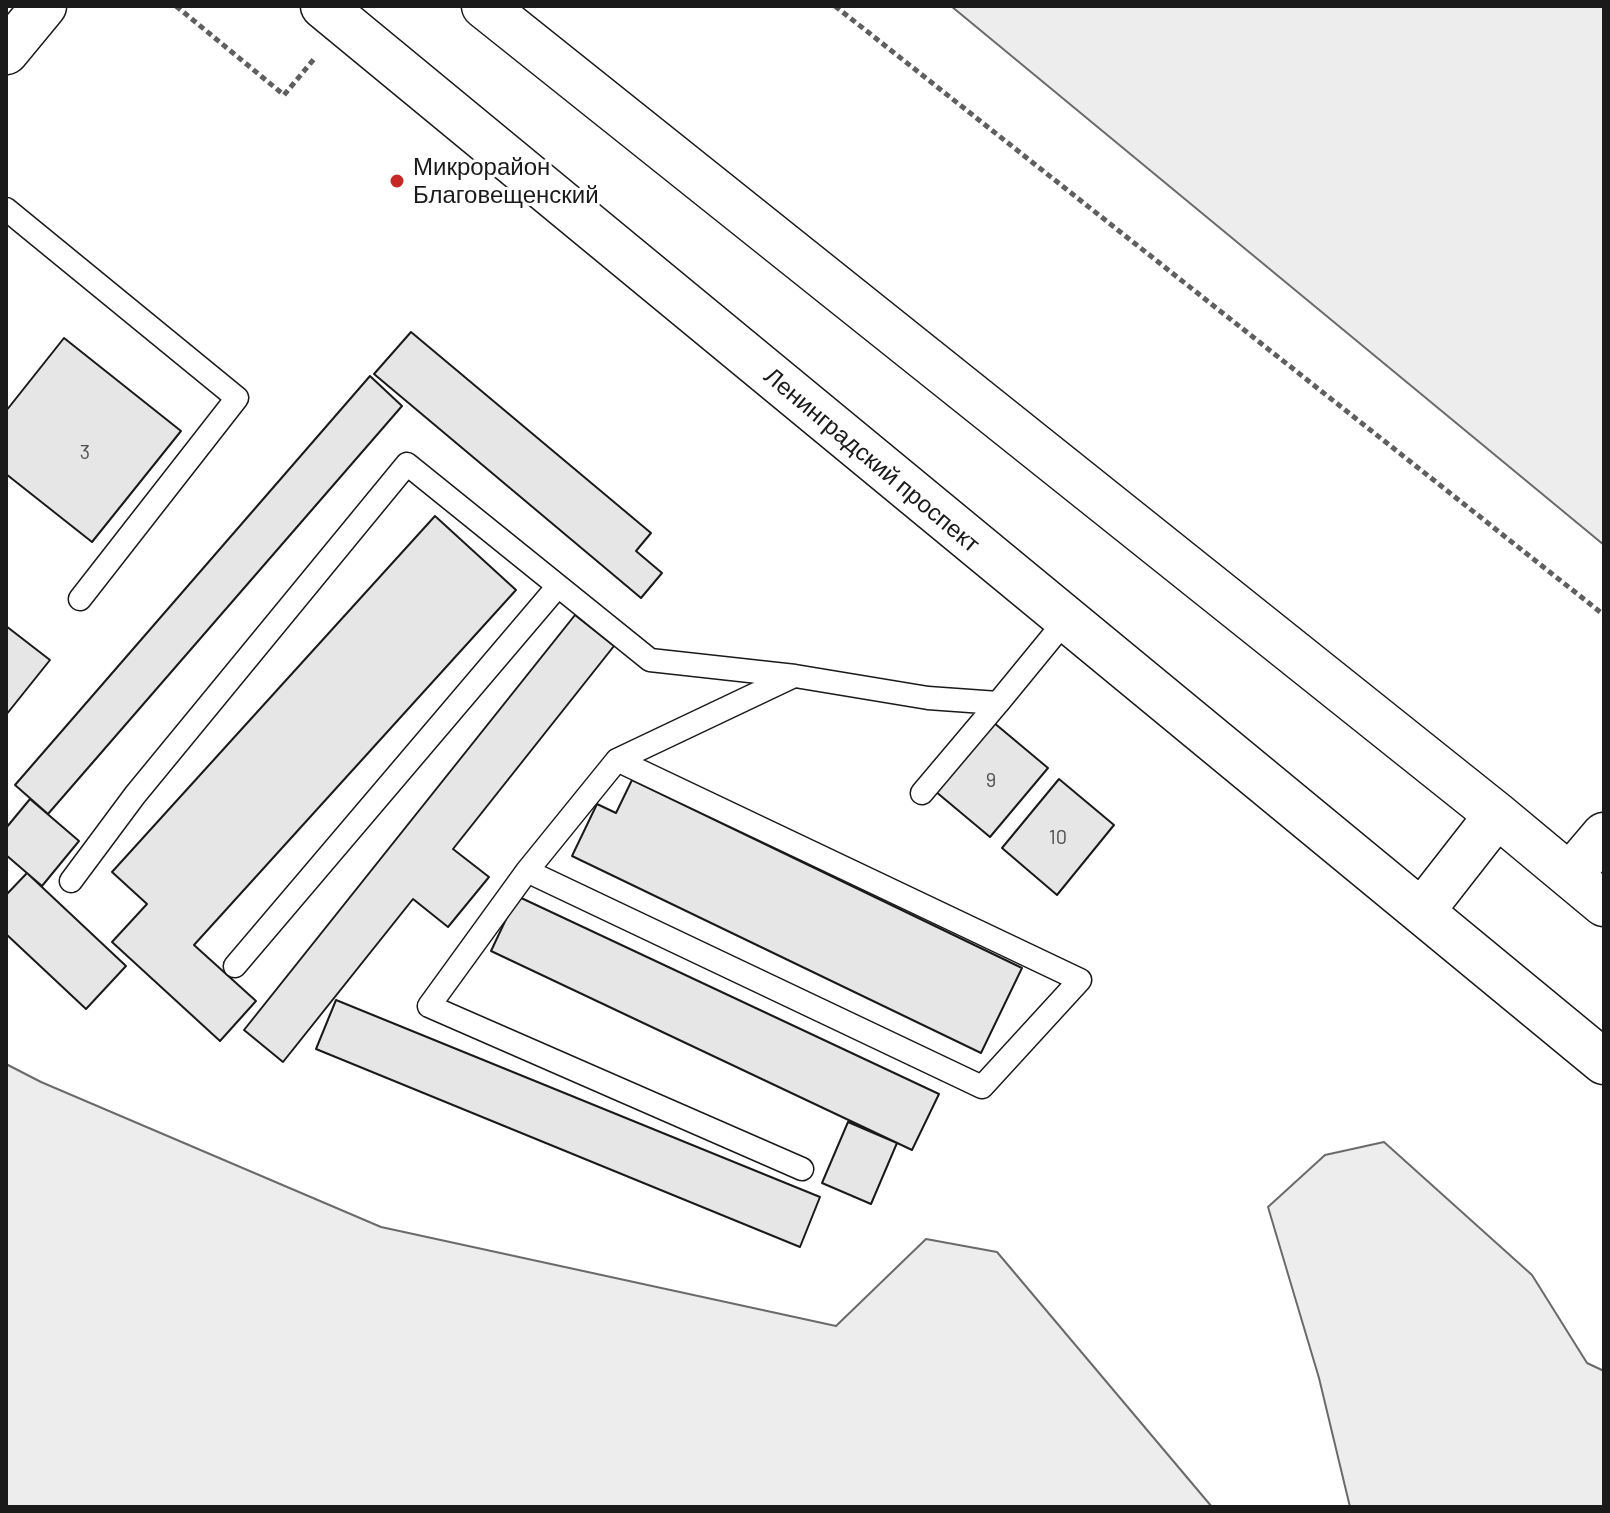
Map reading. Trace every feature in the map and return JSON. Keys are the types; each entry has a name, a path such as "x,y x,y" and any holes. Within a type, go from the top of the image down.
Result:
{"main road":[{"path":"6,52 44,6"},
{"path":"484,6 1497,815 1604,904"},
{"name":"Ленинградский проспект","path":"333,14 1604,1062"},
{"path":"1422,911 1497,815"},
{"path":"1570,875 1604,835"}],"lane":[{"path":"6,209 237,398 80,599"},
{"path":"71,881 135,795 407,464 650,660 795,676 928,698 998,703"},
{"path":"235,966 558,586"},
{"path":"922,793 1066,620"},
{"path":"795,676 617,760 527,871 429,1006 802,1169"},
{"path":"527,871 982,1087 1080,980 617,760"}],"path":[{"path":"176,6 284,95 333,14"},
{"path":"835,6 1604,615"}],"shaded area":[{"path":"951,6 1604,6 1604,545"},
{"path":"6,1064 41,1082 381,1227 836,1326 926,1239 997,1252 1212,1507 6,1507"},
{"path":"1384,1142 1532,1275 1587,1363 1604,1371 1604,1507 1350,1507 1319,1378 1268,1207 1325,1155"}],"building":[{"path":"411,332 651,533 636,551 662,573 641,598 374,374"},
{"path":"64,338 181,431 92,542 6,474 6,411"},
{"path":"370,376 402,406 48,814 15,785"},
{"path":"435,516 516,590 194,945 256,1001 220,1041 112,942 147,904 112,872"},
{"path":"575,615 614,646 453,849 489,877 448,927 413,899 283,1062 244,1030"},
{"path":"6,626 50,660 6,715"},
{"path":"993,722 1048,768 990,837 935,791"},
{"path":"1059,779 1114,825 1057,895 1002,848"},
{"path":"632,780 1022,968 981,1053 572,856 597,804 616,813"},
{"path":"30,799 79,841 42,886 6,855 6,828"},
{"path":"27,873 126,966 86,1009 6,934 6,895"},
{"path":"517,896 939,1094 912,1150 491,951"},
{"path":"336,1000 820,1197 800,1247 316,1049"},
{"path":"848,1122 897,1143 871,1204 822,1183"}],"place":[{"name":"Микрорайон Благовещенский","path":"397,181"}]}
